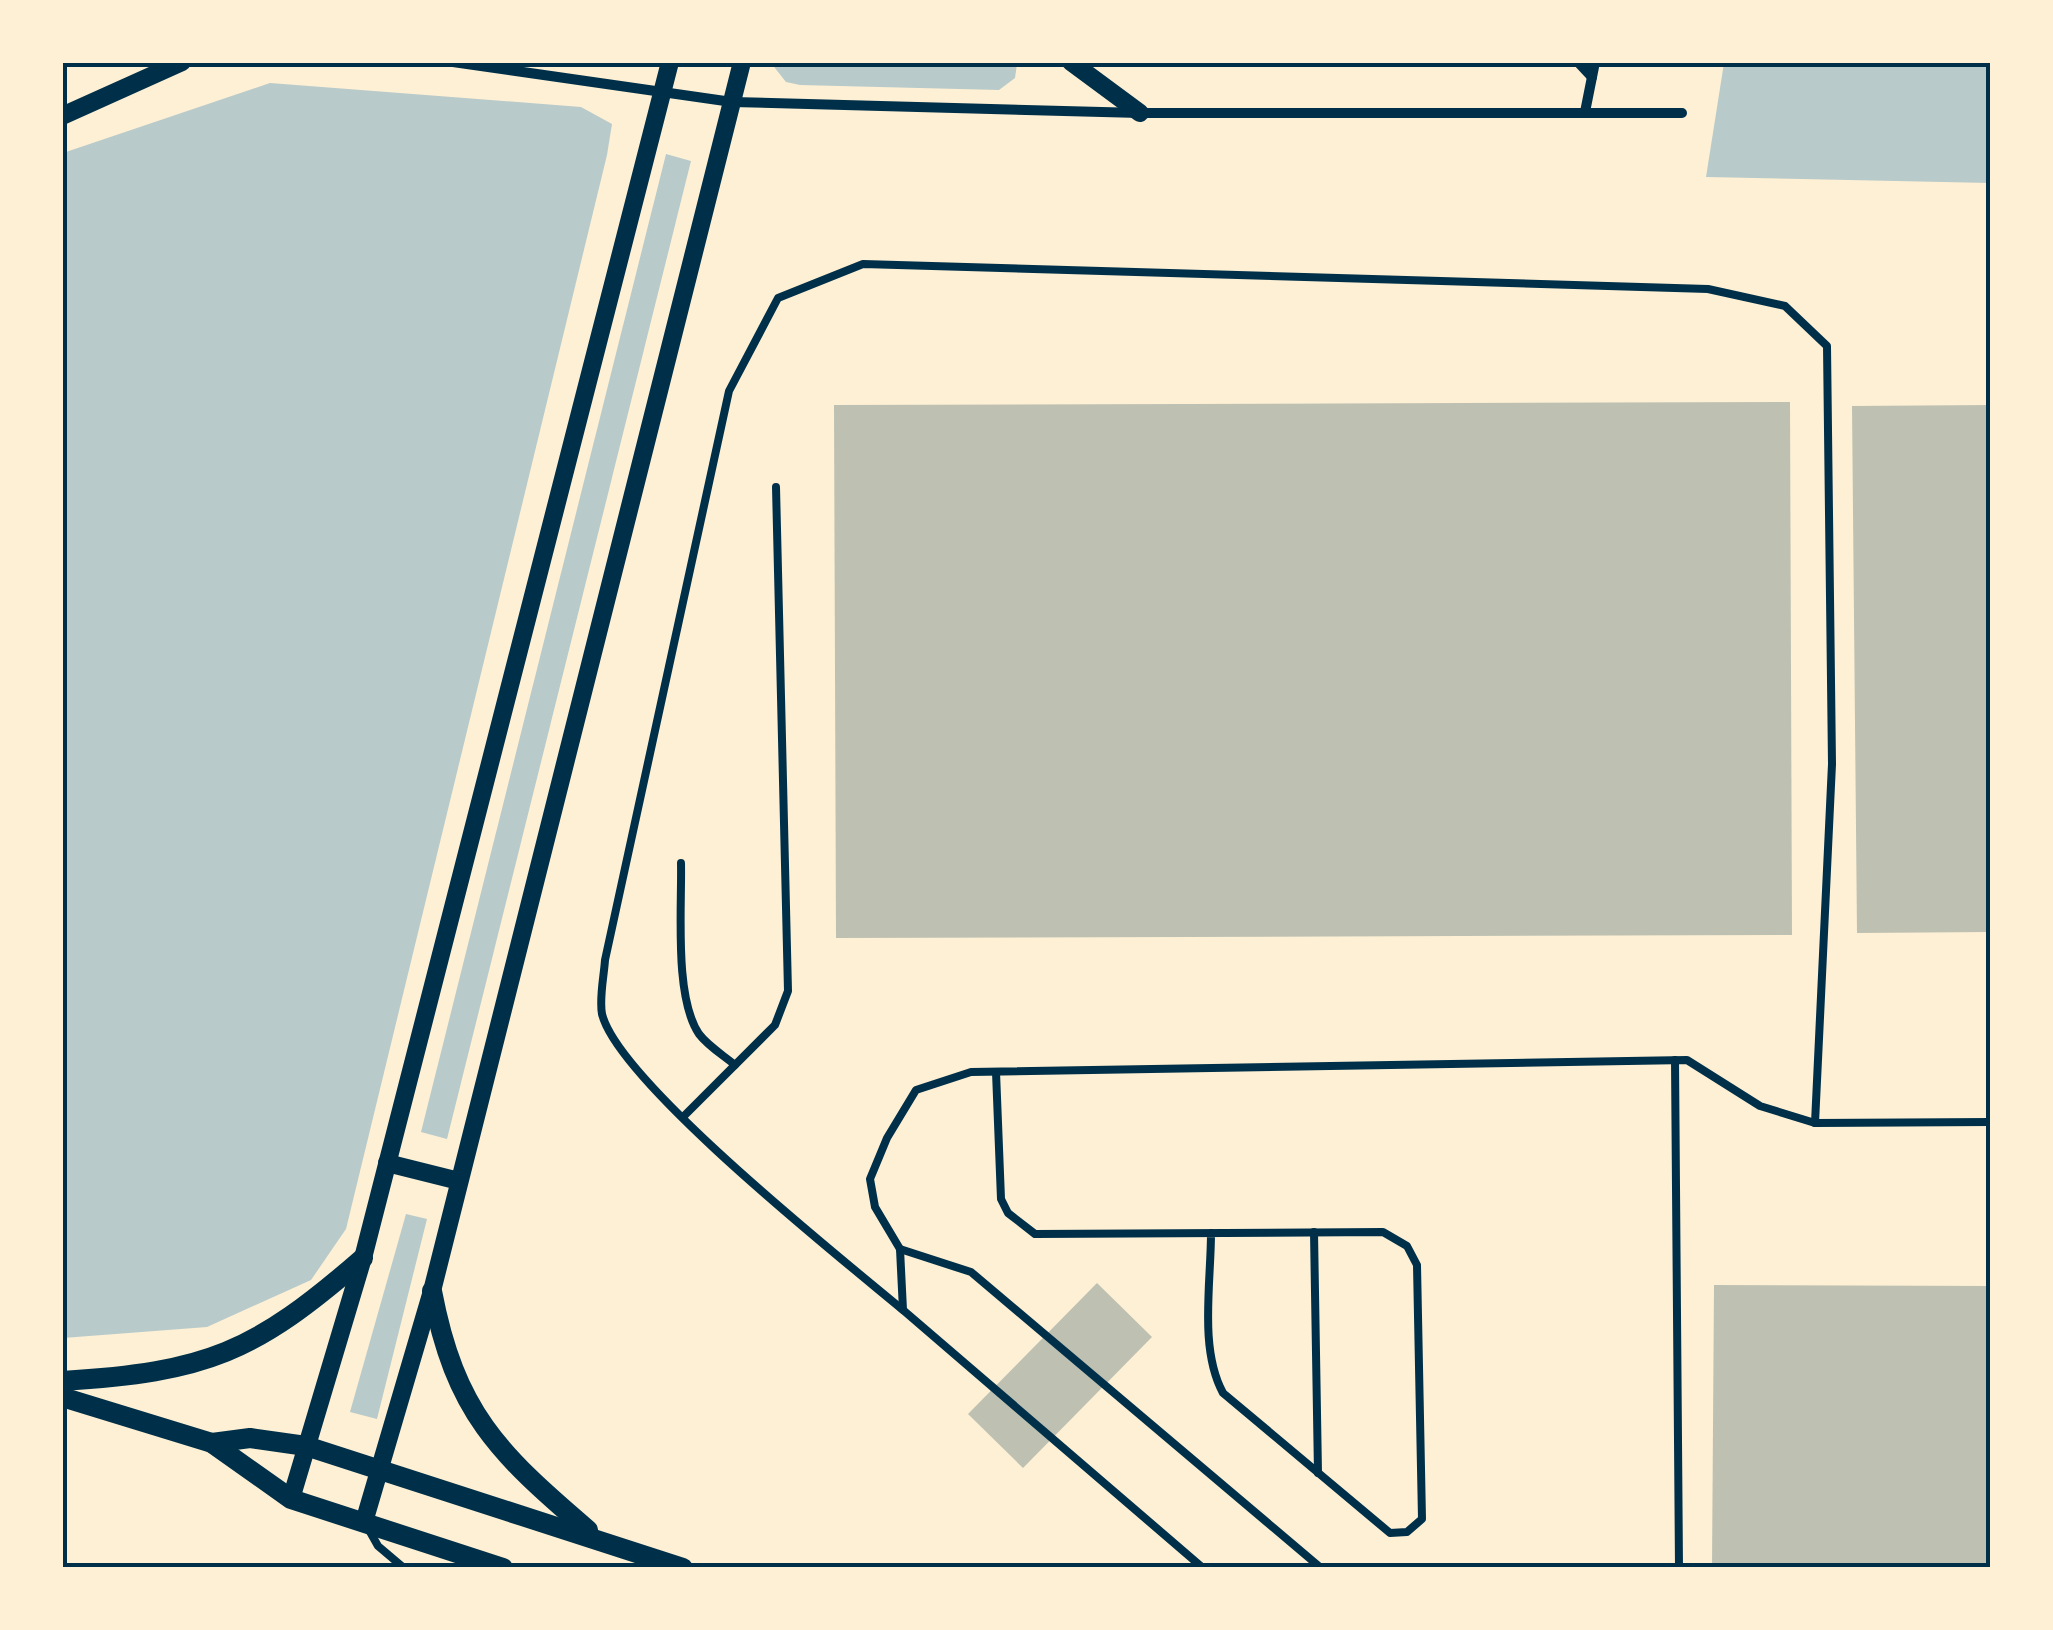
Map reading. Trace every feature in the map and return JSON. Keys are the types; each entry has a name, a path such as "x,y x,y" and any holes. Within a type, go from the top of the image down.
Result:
{"main road":[{"path":"62,1381 139,1375 227,1355 298,1314 363,1258"},
{"path":"432,1291 447,1356 476,1418 499,1451 597,1538"},
{"path":"62,1397 212,1442 292,1499 503,1568"},
{"path":"212,1442 250,1438 306,1446 380,1466 683,1568"}],"street":[{"path":"62,116 182,62"},
{"path":"453,62 732,102 1140,113 1682,113"},
{"path":"292,1499 363,1258 670,62"},
{"path":"364,1522 432,1291 742,62"},
{"path":"1071,62 1140,113"},
{"path":"1578,62 1592,77"},
{"path":"1585,112 1595,62"},
{"path":"387,1163 459,1182"}],"lane":[{"path":"1203,1568 743,1174 625,1057 602,1014 605,960 728,391 778,298 863,264 1708,289 1785,306 1827,346 1832,764 1815,1122"},
{"path":"684,1116 775,1025 788,990 776,487"},
{"path":"681,863 685,994 690,1018 701,1037 734,1065"},
{"path":"1675,1060 1679,1568"},
{"path":"903,1310 900,1249 875,1207 870,1179 887,1138 916,1090 971,1072 1687,1060 1760,1106 1815,1122 1990,1122"},
{"path":"996,1072 1001,1199 1008,1213 1035,1234 1383,1232 1407,1246 1418,1266 1422,1520 1407,1532 1390,1533 1223,1393 1213,1375 1211,1233"},
{"path":"1314,1232 1318,1474"},
{"path":"900,1249 971,1272 1321,1568"},
{"path":"364,1522 378,1546 404,1568"}],"shaded area":[{"path":"771,63 1017,64 1015,78 999,90 800,85 786,82"},
{"path":"1724,63 1990,63 1990,183 1706,177"},
{"path":"270,83 581,107 612,124 346,1229 311,1280 207,1327 63,1338 63,153"},
{"path":"666,154 691,161 447,1139 421,1132"},
{"path":"406,1214 427,1219 377,1419 350,1412"}],"building":[{"path":"1790,402 1792,935 836,938 834,405"},
{"path":"1990,405 1990,932 1857,933 1852,406"},
{"path":"1097,1283 1152,1337 1023,1468 968,1414"},
{"path":"1714,1285 1990,1286 1990,1568 1712,1568"}]}
